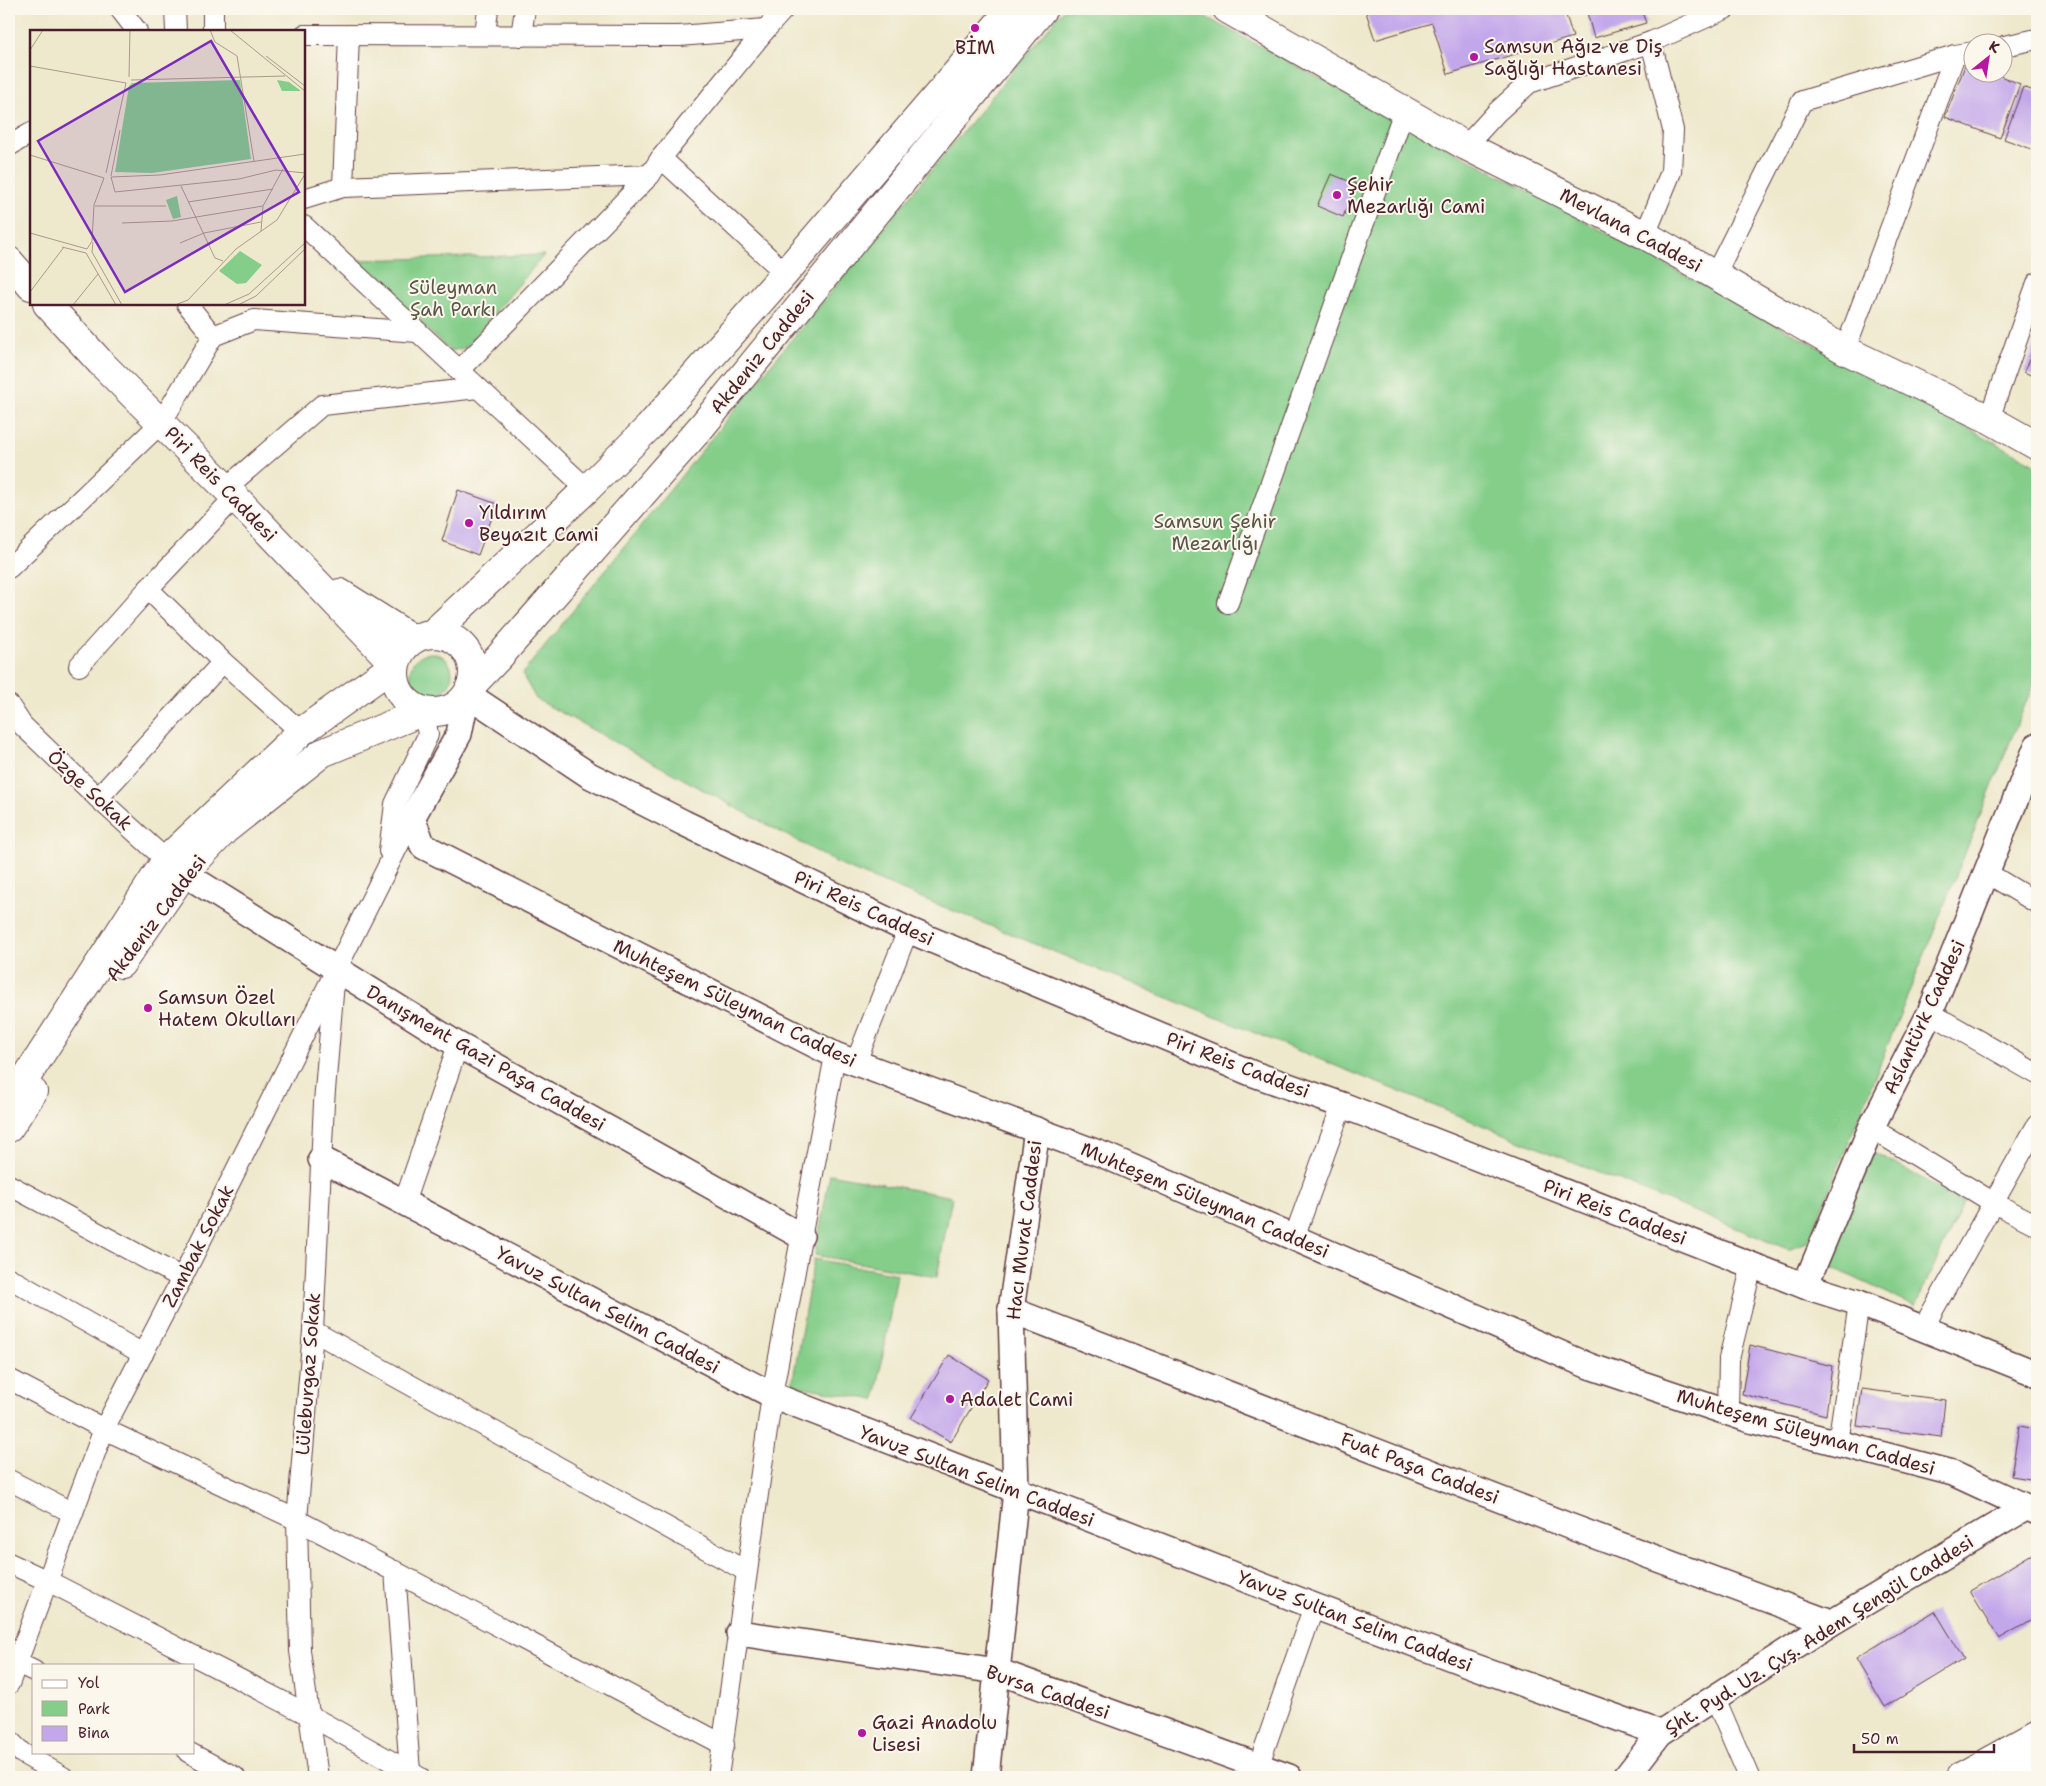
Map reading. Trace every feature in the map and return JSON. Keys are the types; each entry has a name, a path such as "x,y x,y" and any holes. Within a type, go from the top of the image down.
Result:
{"main road":[{"name":"Akdeniz Caddesi","path":"423,636 587,489 649,427 785,273 1011,9"},
{"name":"Akdeniz Caddesi","path":"469,690 702,426 1043,9"},
{"name":"Mevlana Caddesi","path":"1227,9 1466,146 1645,235 1845,350 1989,419 2037,446"},
{"path":"9,261 30,285"},
{"name":"Piri Reis Caddesi","path":"48,305 101,363 230,492 395,665"},
{"path":"307,572 423,636"},
{"path":"440,634 453,638 464,647 470,658 473,670 469,690 459,703 449,710 437,712 424,711 413,706 403,698 396,686 395,665 403,648 423,636 440,634"},
{"name":"Akdeniz Caddesi","path":"9,1104 175,868 301,732 395,665"},
{"name":"Akdeniz Caddesi","path":"9,1128 175,868 322,753 424,711"},
{"path":"1961,1777 2037,1735"},
{"path":"2010,1777 2037,1761"}],"street":[{"path":"120,9 136,30"},
{"path":"175,9 176,30"},
{"path":"213,9 213,30"},
{"path":"485,35 488,9"},
{"path":"520,36 525,9"},
{"path":"459,371 650,175 661,158 784,9"},
{"path":"1466,146 1497,112 1529,83 1652,42 1725,9"},
{"path":"305,35 679,36 766,29"},
{"path":"343,187 349,35"},
{"path":"2014,44 2037,39"},
{"path":"1645,235 1671,172 1673,130 1652,42"},
{"path":"1716,276 1802,101 1964,54"},
{"path":"1845,350 1964,54"},
{"path":"1228,603 1404,111"},
{"path":"9,146 30,134"},
{"path":"661,158 785,273"},
{"path":"305,199 343,187 650,175"},
{"path":"305,227 587,489"},
{"path":"1989,419 2037,283"},
{"path":"188,305 213,336"},
{"path":"9,568 161,423 213,336 254,320 418,332"},
{"path":"79,666 148,589 230,492 322,405 478,388"},
{"path":"148,589 223,662 301,732"},
{"path":"98,798 223,662"},
{"path":"412,818 459,734 469,690"},
{"name":"Piri Reis Caddesi","path":"469,690 589,775 684,823 908,930 1251,1073 1342,1105 1806,1286 1859,1303 2037,1374"},
{"name":"Özge Sokak","path":"9,705 22,725 175,868"},
{"path":"387,866 395,804 428,735 424,711"},
{"name":"Aslantürk Caddesi","path":"1806,1286 1871,1128 1930,1013 2037,746"},
{"name":"Zambak Sokak","path":"9,1684 20,1665 48,1581 104,1429 182,1278 412,818"},
{"name":"Muhteşem Süleyman Caddesi","path":"412,818 423,846 845,1058 1106,1156 1589,1366 1728,1413 1953,1473 2032,1510"},
{"name":"Danışment Gazi Paşa Caddesi","path":"175,868 335,970 458,1045 801,1236"},
{"path":"1987,873 2037,903"},
{"path":"718,1777 772,1395 801,1236 845,1058 908,930"},
{"name":"Lüleburgaz Sokak","path":"318,1777 300,1651 297,1520 313,1331 321,1159 335,970"},
{"path":"1930,1013 2037,1074"},
{"path":"404,1203 458,1045"},
{"path":"1294,1238 1342,1105"},
{"path":"1923,1328 2037,1125"},
{"path":"1871,1128 1994,1203 2037,1225"},
{"name":"Hacı Murat Caddesi","path":"986,1777 1016,1491 1011,1310 1037,1130"},
{"name":"Yavuz Sultan Selim Caddesi","path":"321,1159 772,1395 1314,1606 1473,1666 1660,1733"},
{"path":"9,1185 182,1278"},
{"path":"1728,1413 1729,1359 1752,1265"},
{"path":"9,1278 143,1354"},
{"path":"1838,1443 1859,1303"},
{"name":"Fuat Paşa Caddesi","path":"1011,1310 1564,1524 1831,1623"},
{"path":"313,1331 746,1570"},
{"path":"9,1379 104,1429 297,1520 724,1745"},
{"path":"9,1480 73,1513"},
{"name":"Şht. Pyd. Uz. Çvş. Adem Şengül Caddesi","path":"1626,1777 1660,1733 1831,1623 2032,1510"},
{"path":"9,1563 48,1581 309,1715 414,1775"},
{"path":"395,1571 414,1775"},
{"path":"1258,1768 1314,1606"},
{"name":"Bursa Caddesi","path":"739,1633 997,1671 1258,1768 1289,1777"},
{"path":"1715,1698 1749,1777"},
{"path":"9,1740 22,1753 63,1777"},
{"path":"192,1754 235,1777"}],"green space":[{"name":"Samsun Şehir Mezarlığı","path":"1064,9 1191,9 2037,465 2037,675 1809,1240 1790,1250 845,867 536,699 522,674 773,362"},
{"name":"Süleyman Şah Parkı","path":"544,255 465,348 450,351 356,260"},
{"path":"435,653 443,656 449,662 452,674 449,686 443,692 427,695 419,692 413,686 410,670 413,662 419,656"},
{"path":"1874,1152 1964,1202 1915,1306 1827,1265"},
{"path":"830,1174 952,1197 937,1277 815,1255"},
{"path":"814,1259 897,1274 875,1400 792,1385"}],"building":[{"name":"Samsun Ağız ve Diş Sağlığı Hastanesi","path":"1365,9 1564,9 1573,37 1448,74 1432,23 1375,40"},
{"name":"Samsun Ağız ve Diş Sağlığı Hastanesi","path":"1586,9 1641,9 1646,23 1594,38"},
{"path":"1964,68 1964,82 2014,82 2020,84 2000,138 1945,117"},
{"path":"2023,87 2037,92 2037,151 2004,139"},
{"name":"Şehir Mezarlığı Cami","path":"1331,174 1356,184 1343,217 1317,206"},
{"path":"2037,339 2037,378 2024,372"},
{"name":"Yıldırım Beyazıt Cami","path":"458,490 497,504 478,555 442,541"},
{"path":"1750,1345 1832,1366 1826,1415 1742,1394"},
{"name":"Adalet Cami","path":"949,1355 988,1379 951,1442 911,1418"},
{"path":"1862,1389 1945,1400 1941,1437 1857,1426"},
{"path":"2019,1426 2037,1429 2037,1480 2011,1476"},
{"path":"2037,1551 2037,1617 1999,1639 1970,1591"},
{"path":"1935,1611 1964,1659 1885,1707 1856,1658"}],"place":[{"name":"BİM","path":"975,28"},
{"name":"Samsun Ağız ve Diş Sağlığı Hastanesi","path":"1474,57"},
{"name":"Şehir Mezarlığı Cami","path":"1337,195"},
{"name":"Yıldırım Beyazıt Cami","path":"469,523"},
{"name":"Samsun Özel Hatem Okulları","path":"148,1008"},
{"name":"Adalet Cami","path":"950,1399"},
{"name":"Gazi Anadolu Lisesi","path":"862,1733"}]}
